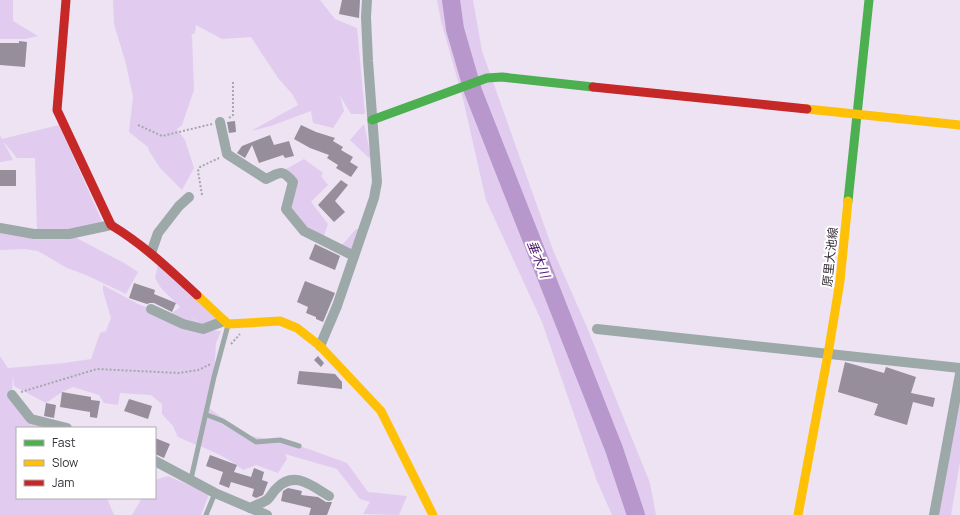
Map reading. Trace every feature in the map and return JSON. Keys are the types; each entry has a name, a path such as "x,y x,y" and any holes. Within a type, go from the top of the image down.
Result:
{"street":[{"path":"66,0 57,110 111,225 151,253 226,322"},
{"path":"320,346 337,306 374,198 377,182 366,17 367,0"},
{"name":"原里大池線","path":"798,515 840,281 869,0"},
{"path":"372,120 487,78 502,77 960,125"},
{"path":"220,122 227,154 266,179 282,172 286,173 293,182 286,209 304,231 354,256"},
{"path":"151,253 158,233 179,206 189,197"},
{"path":"0,228 34,234 68,234 111,225"},
{"path":"151,309 183,324 203,329 226,322 250,323 280,321 296,328 320,346 381,411 433,515"},
{"path":"597,329 960,368"},
{"path":"934,515 960,374"},
{"path":"12,395 31,419 63,427"},
{"path":"156,462 215,493 267,515"},
{"path":"250,508 268,499 275,489 285,480 295,479 308,483 329,496"}],"lane":[{"path":"192,480 226,322"},
{"path":"207,415 223,421 256,442 280,440 299,446"},
{"path":"206,515 215,493"}],"path":[{"path":"138,126 162,136 220,122 233,115 233,82"},
{"path":"202,195 198,170 200,167 227,154"},
{"path":"12,395 97,370 179,373 198,370 216,361 220,354 250,323"}],"shaded area":[{"path":"0,0 13,0 13,21 38,36 25,39 0,39"},
{"path":"113,0 320,0 335,19 357,28 365,114 351,114 340,96 344,111 333,128 313,123 311,111 271,126 251,131 298,105 293,95 278,78 251,37 222,39 196,25 195,33 191,35 194,90 182,125 177,129 185,140 194,168 182,190 160,168 148,149 149,148 129,132 133,97 126,64 114,24"},
{"path":"437,0 473,0 482,51 553,250 586,325 650,483 656,515 612,515 597,481 542,322 486,200 463,99 441,21"},
{"path":"364,124 371,157 369,158 350,140"},
{"path":"59,125 102,221 82,231 37,229 35,158 17,158 3,141 13,160 0,162 0,135 2,139"},
{"path":"304,159 323,173 321,176 328,185 311,202 328,224 324,236 304,225 286,209 297,182 286,169"},
{"path":"0,228 69,234 138,272 126,294 86,275 67,268 38,251 24,249 0,250"},
{"path":"356,229 359,229 353,252 342,245"},
{"path":"159,260 216,319 203,326 212,330 221,331 216,343 214,377 205,405 237,429 251,436 300,446 347,463 368,492 407,496 399,515 363,514 370,502 360,499 337,469 285,454 287,459 278,473 256,465 243,470 236,464 220,455 178,437 173,426 162,414 162,404 151,395 120,393 118,405 104,403 99,395 73,387 62,392 46,403 14,386 13,375 12,395 29,422 43,427 16,427 16,499 107,499 114,515 0,515 0,356 8,368 91,359 100,333 106,331 111,318 103,291 103,285 138,304 168,316 180,307 161,288 155,278"},
{"path":"960,369 960,462 951,515 935,515"},
{"path":"168,476 209,494 201,515 132,515 141,499 156,499 156,480"}],"building":[{"path":"342,0 360,0 359,18 339,14"},
{"path":"19,41 27,42 25,67 0,65 0,43 19,43"},
{"path":"235,121 236,132 229,133 227,122"},
{"path":"301,125 335,138 333,141 343,147 341,150 353,157 350,162 358,167 351,177 336,168 338,165 327,158 329,155 310,148 294,139"},
{"path":"270,135 274,145 289,141 294,156 285,158 283,155 259,163 252,145 245,158 237,153 242,146"},
{"path":"0,170 16,170 16,186 0,186"},
{"path":"341,180 348,185 335,201 345,212 334,222 318,205"},
{"path":"315,244 340,256 335,270 309,259"},
{"path":"305,281 335,293 323,322 306,313 308,307 297,302"},
{"path":"134,283 155,290 154,294 176,303 172,312 154,303 147,304 129,298"},
{"path":"318,356 324,363 321,367 314,360"},
{"path":"845,362 884,373 886,367 916,377 911,393 935,398 933,407 913,402 907,425 874,415 878,404 838,392"},
{"path":"299,371 335,374 342,382 342,389 297,384"},
{"path":"62,392 91,397 91,400 100,401 97,418 90,417 90,412 60,407"},
{"path":"129,399 152,406 148,419 124,411"},
{"path":"46,403 56,405 54,418 44,416"},
{"path":"156,438 170,444 164,458 156,454"},
{"path":"210,455 237,465 234,472 251,477 254,468 264,472 262,480 268,482 263,495 256,498 252,496 254,489 231,482 229,488 219,484 223,472 206,466"},
{"path":"288,488 302,491 301,495 318,497 326,502 332,502 327,515 309,515 311,508 281,501 283,491"}],"waterway":[{"name":"垂木川","path":"451,0 455,29 473,91 614,449 636,515"}],"traffic: fast":[{"path":"848,201 869,0"},
{"path":"372,120 487,78 502,77 593,87"}],"traffic: slow":[{"path":"807,109 960,125"},
{"path":"798,515 840,281 848,201"},
{"path":"197,295 228,324 280,321 297,328 320,346 381,411 433,515"}],"traffic: jam":[{"path":"66,0 57,110 111,225 145,249 197,295"},
{"path":"593,87 807,109"}]}
